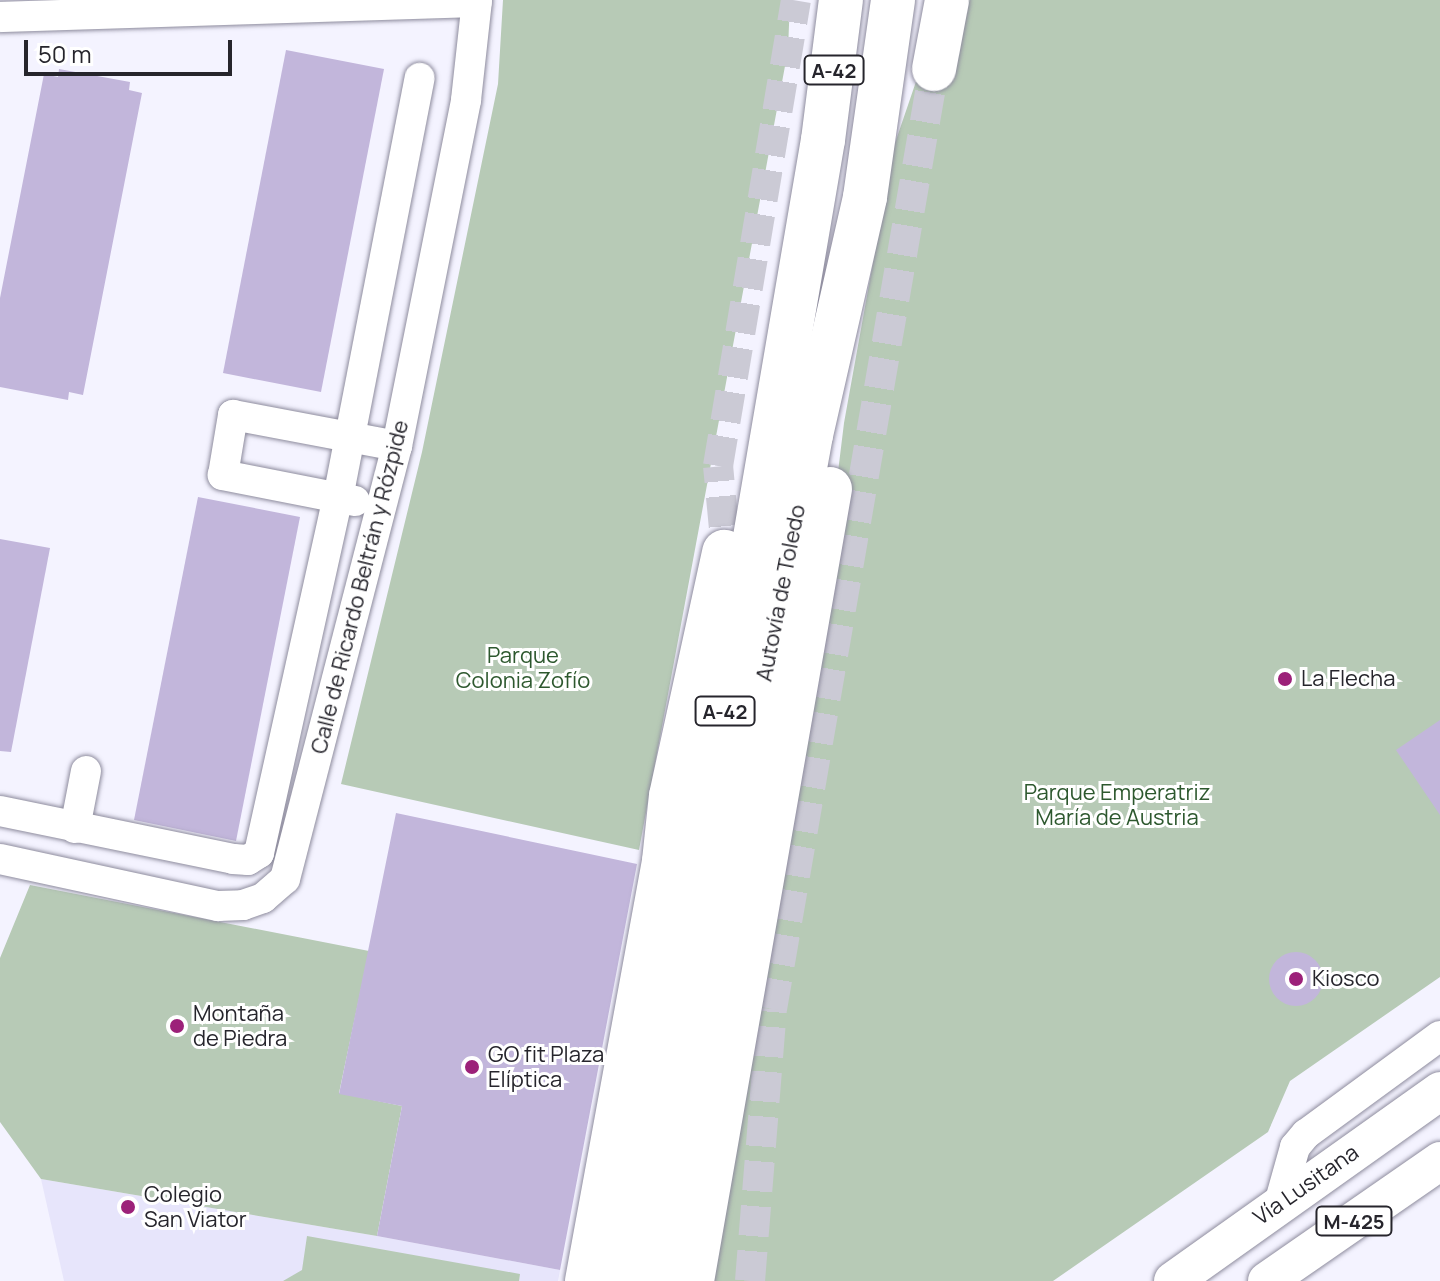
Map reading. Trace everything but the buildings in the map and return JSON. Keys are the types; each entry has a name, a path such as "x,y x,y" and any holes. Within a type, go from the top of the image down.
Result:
{"highway":[{"name":"Autovía de Toledo","path":"620,1281 731,680 823,140 841,0"},
{"name":"Autovía de Toledo","path":"656,1281 808,450 865,197 893,0"},
{"path":"934,69 947,0"},
{"path":"587,1281 664,861 671,796 797,219 823,140"},
{"path":"692,1281 817,573 862,276 865,197"}],"main road":[{"name":"Vía Lusitana","path":"1173,1281 1440,1091"},
{"name":"M-425","path":"1267,1281 1440,1161"}],"street":[{"path":"19,11 477,1"},
{"name":"Calle de Ricardo Beltrán y Rózpide","path":"0,859 218,906 243,905 263,898 285,879 397,446 466,100 477,1"},
{"path":"0,811 233,859 248,860 259,853 338,498 420,78"},
{"path":"381,506 223,475 233,415 397,446"},
{"path":"75,828 86,771"},
{"path":"1279,1204 1295,1147 1306,1134 1440,1036"}],"shaded area":[{"name":"Colegio San Viator","path":"41,1179 560,1270 558,1281 64,1281"}],"green space":[{"name":"Parque Colonia Zofío","path":"503,0 790,0 788,50 639,850 341,784 422,452 498,84"},
{"name":"Parque Emperatriz María de Austria","path":"955,0 1440,0 1440,977 1290,1081 1268,1132 1053,1281 702,1281 814,668 844,423 894,146 922,64"},
{"name":"Montaña de Piedra","path":"30,885 369,951 339,1093 402,1106 377,1236 41,1179 0,1122 0,958"},
{"path":"307,1236 520,1274 519,1281 283,1281 302,1270"}],"tunnel":[{"path":"728,571 718,466 796,0"},
{"path":"750,1281 772,1009 934,69"}],"place":[{"name":"La Flecha","path":"1285,679"},
{"name":"Kiosco","path":"1296,979"},
{"name":"Montaña de Piedra","path":"177,1026"},
{"name":"GO fit Plaza Elíptica","path":"472,1067"},
{"name":"Colegio San Viator","path":"128,1207"}]}
